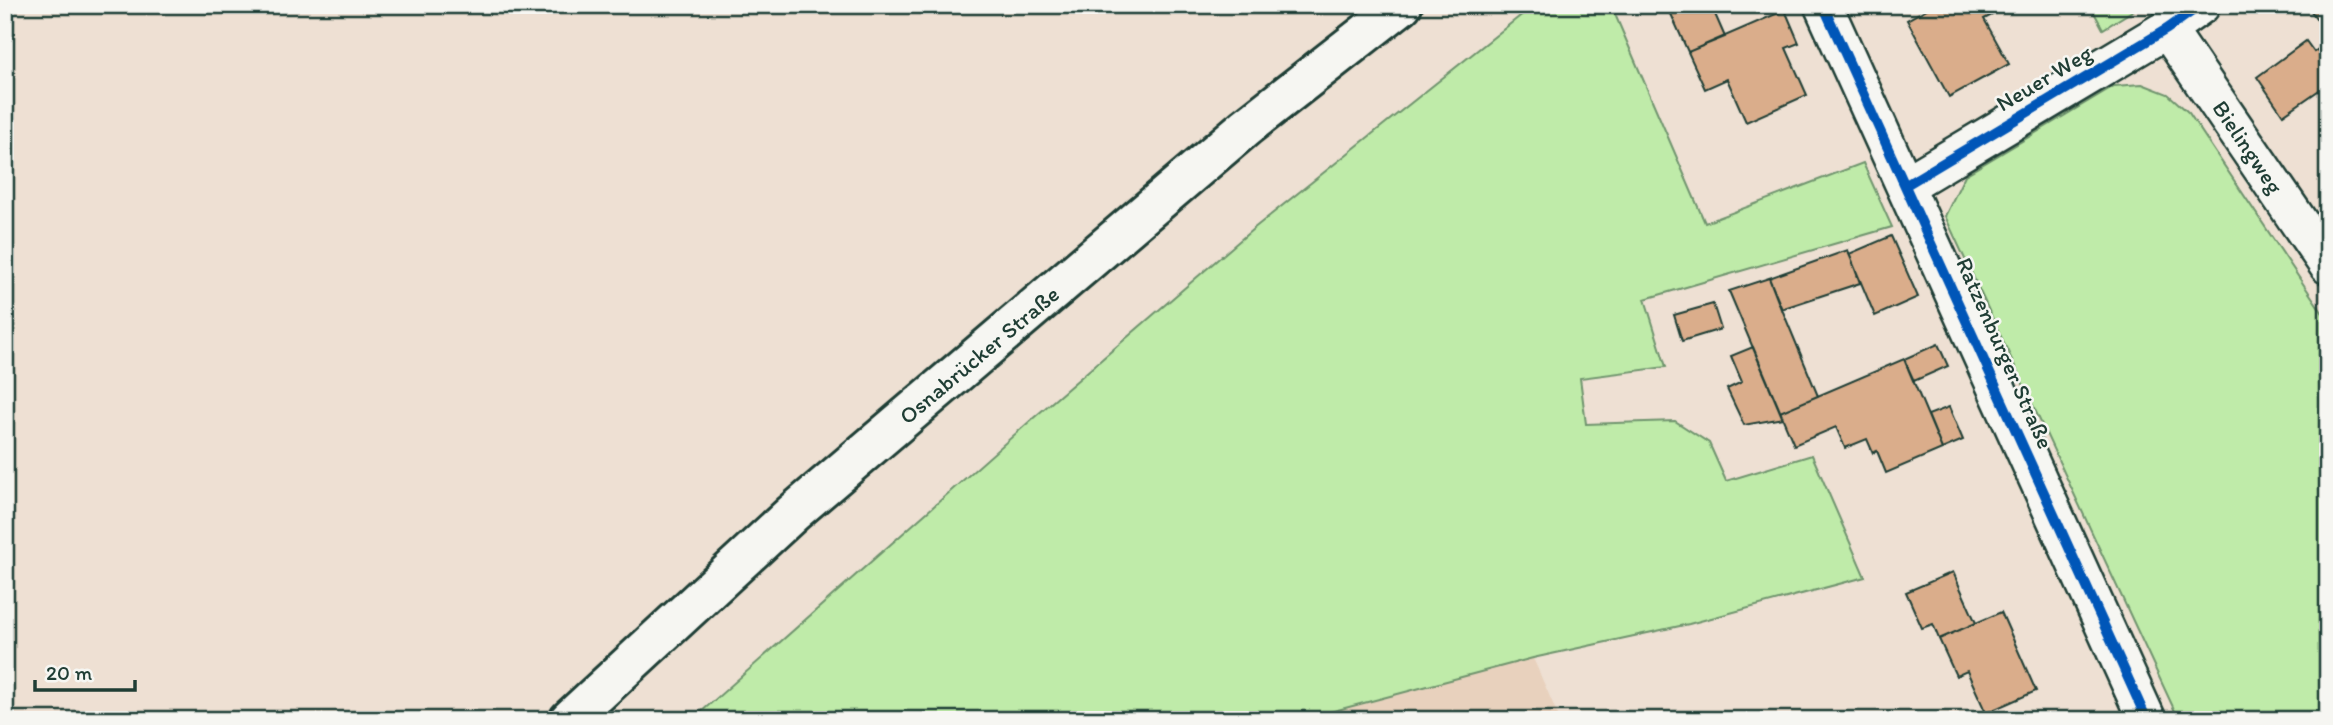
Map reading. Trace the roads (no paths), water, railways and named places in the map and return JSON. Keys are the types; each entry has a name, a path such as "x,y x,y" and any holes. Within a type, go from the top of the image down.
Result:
{"main road":[{"name":"Osnabrücker Straße","path":"569,720 793,513 1247,127 1402,5"}],"street":[{"name":"Ratzenburger Straße","path":"1823,5 2147,720"},
{"name":"Neuer Weg","path":"1906,185 2167,29 2201,5"},
{"name":"Bielingweg","path":"2167,29 2328,265"}]}
